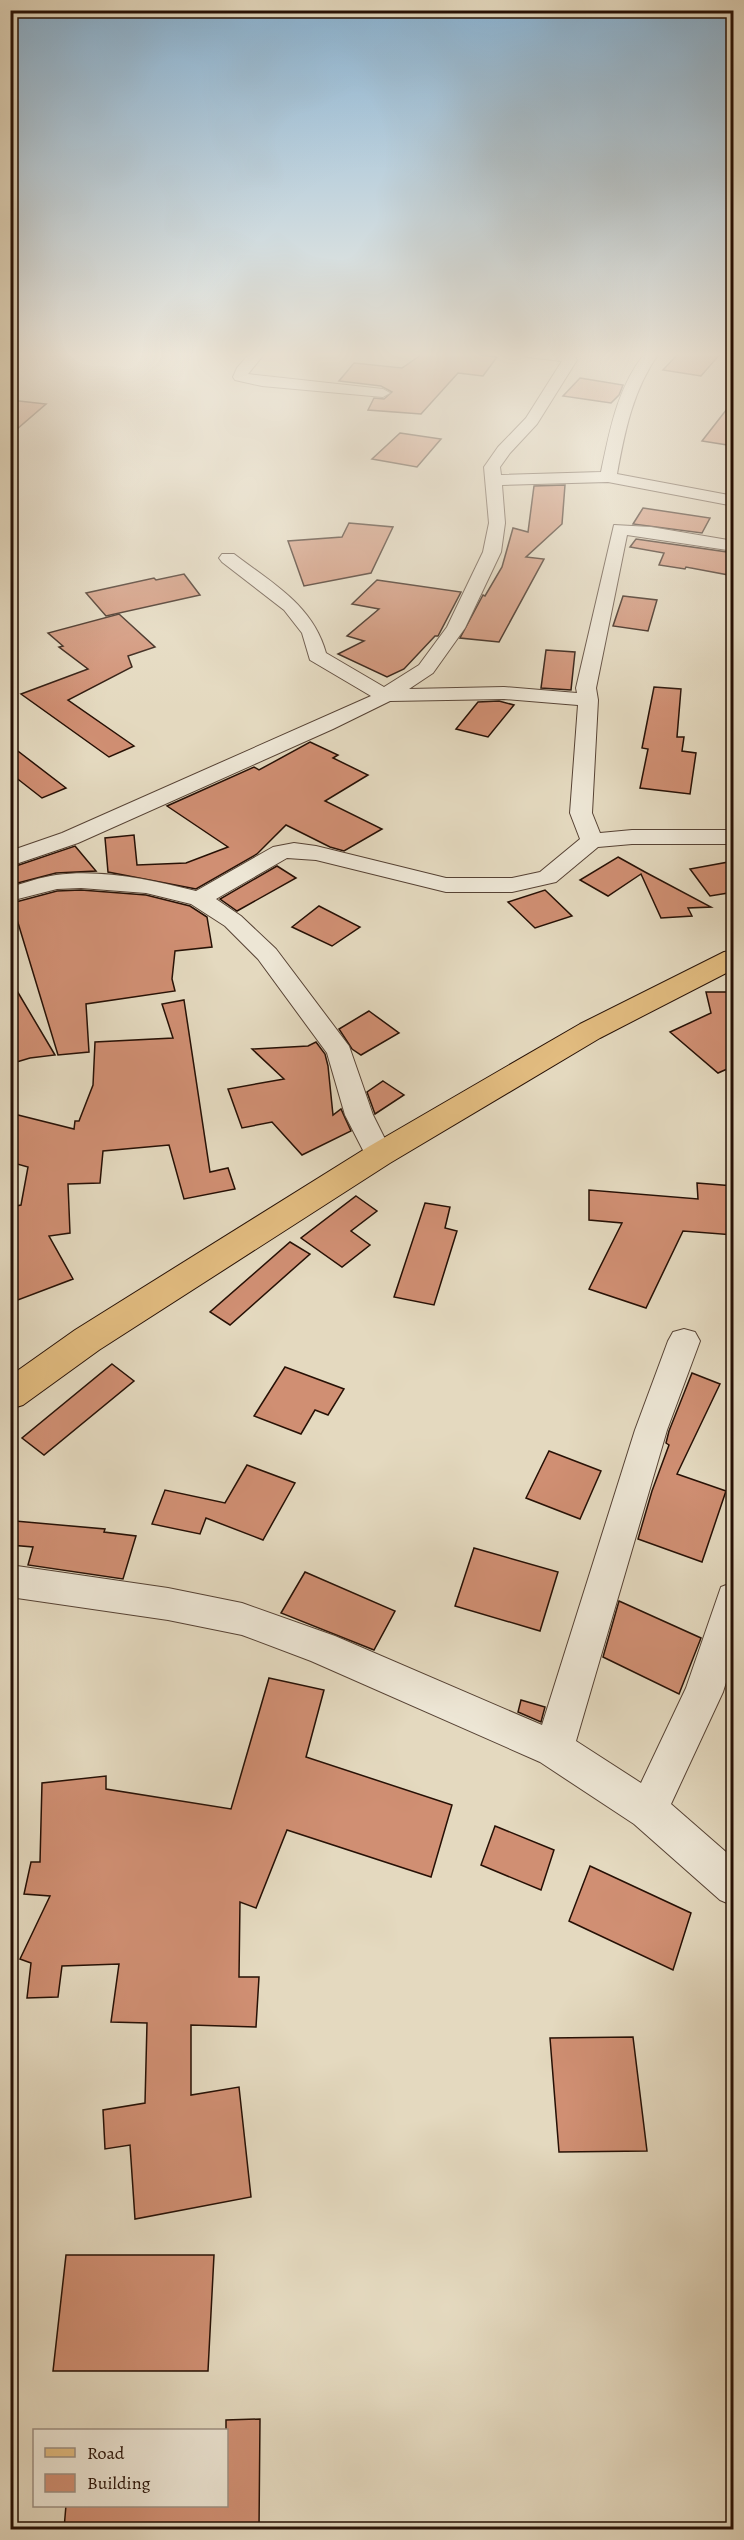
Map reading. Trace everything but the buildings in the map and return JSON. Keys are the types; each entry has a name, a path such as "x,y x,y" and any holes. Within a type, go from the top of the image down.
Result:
{"main road":[{"path":"10,1395 87,1340 379,1155 590,1031 734,958"}],"street":[{"path":"10,859 70,838 370,705 426,669 456,628 492,552 497,523 492,472"},
{"path":"608,477 609,472"},
{"path":"493,480 608,477 734,501"},
{"path":"592,841 581,813 588,700 586,688 620,529 734,546"},
{"path":"228,558 291,606 311,633 317,656 384,695 504,693 588,700"},
{"path":"200,899 281,852 294,850 316,853 446,885 512,885 548,877 592,841 632,837 734,837"},
{"path":"10,894 56,882 81,881 146,886 200,899 233,921 267,954 340,1052 359,1115 379,1155"},
{"path":"554,1749 651,1430 684,1341"},
{"path":"10,1581 168,1604 242,1619 322,1648 554,1749 648,1810 734,1886"},
{"path":"648,1810 705,1692 734,1598"}]}
